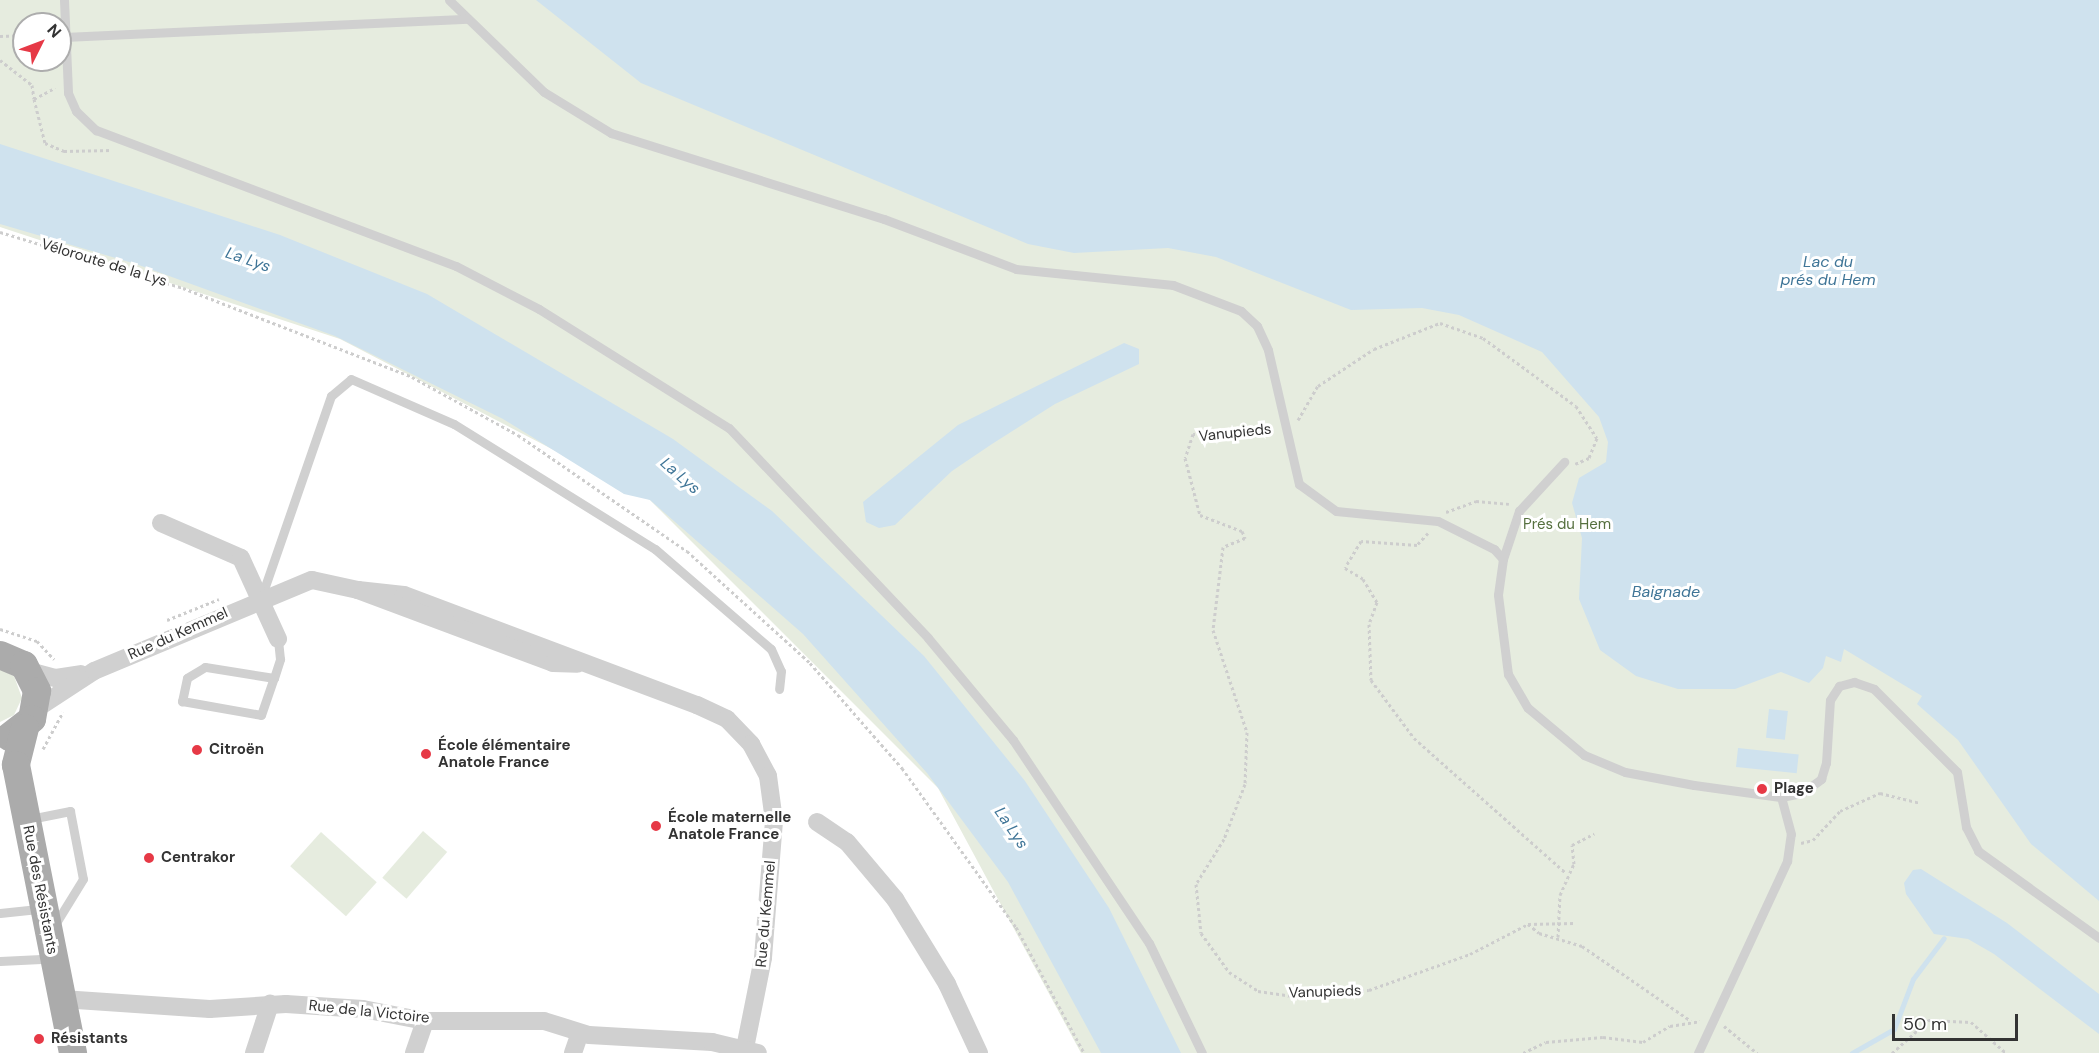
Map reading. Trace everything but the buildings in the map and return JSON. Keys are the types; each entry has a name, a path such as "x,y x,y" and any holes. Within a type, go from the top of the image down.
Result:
{"main road":[{"path":"0,655 29,670"},
{"name":"Rue des Résistants","path":"29,670 38,691 20,725 8,764 31,910 62,999 73,1053"},
{"name":"Rue des Résistants","path":"8,764 26,820 59,1053"}],"street":[{"path":"161,523 232,551 245,563 278,639"},
{"name":"Rue du Kemmel","path":"20,725 94,671 261,597 312,580 358,590 404,595 727,719 755,749 768,776 774,821 765,941 749,1052"},
{"name":"Rue du Kemmel","path":"29,670 56,678 94,671"},
{"path":"817,822 847,842 895,899 947,984 979,1053"},
{"name":"Rue de la Victoire","path":"62,999 210,1009 270,1004 363,1009 425,1021 544,1021 580,1034 749,1052"},
{"path":"254,1053 270,1004"},
{"path":"414,1053 425,1021"},
{"path":"573,1053 580,1034"}],"lane":[{"path":"449,0 544,92 611,133 884,219 1016,269 1138,280 1223,301 1257,326 1281,393 1285,428 1299,484 1336,511 1438,521 1503,559"},
{"path":"72,38 468,19"},
{"path":"66,72 67,81 81,118 127,144 456,266 539,309 729,428 921,631 1013,740 1149,943 1202,1053"},
{"path":"261,597 331,396 351,379 454,424 655,549 771,649 781,670 779,689"},
{"path":"1564,462 1519,511 1503,559 1498,595 1508,674 1528,708 1584,755 1626,772 1781,797 1802,793 1821,779 1830,700 1839,686 1854,682 1874,689 1957,772 1966,827 1978,851 2099,938"},
{"path":"274,678 205,667 187,678 182,701 261,715 274,678 278,639"},
{"path":"1698,1053 1789,849 1791,834 1781,797"},
{"path":"0,961 45,946 83,879 70,811 26,820"},
{"path":"0,913 31,910"}],"path":[{"path":"0,60 32,85 45,143 92,153 127,144"},
{"path":"34,99 67,81"},
{"name":"Véloroute de la Lys","path":"0,232 207,296 370,359 482,414 687,550 810,663 902,768 1016,927 1084,1053"},
{"name":"Vanupieds","path":"1552,475 1589,458 1597,438 1576,406 1483,338 1440,323 1374,349 1318,386 1299,418 1285,428 1193,434 1185,458 1200,515 1242,531 1245,538 1223,547 1213,630 1247,732 1245,784 1224,839 1196,884 1201,933 1229,972 1258,991 1295,996 1393,983 1470,954 1528,924 1556,920 1574,923"},
{"path":"1516,504 1460,504 1438,521 1417,545 1361,541 1345,568 1363,579 1377,602 1369,624 1371,680 1414,738 1566,873"},
{"path":"1789,849 1813,840 1840,811 1880,793 1920,803"},
{"path":"1558,937 1556,920 1566,873 1574,864 1574,841 1594,834"},
{"path":"1528,924 1539,933 1558,937 1631,975 1693,1022"},
{"path":"1523,1053 1546,1042 1603,1037 1643,1041 1670,1026 1714,1018 1757,1053"},
{"path":"1892,1053 1929,1020 1971,1022 2006,1053"}],"green space":[{"name":"Prés du Hem","path":"0,0 2099,0 2099,1053 1081,1053 938,788 650,500 340,339 0,227"},
{"path":"0,669 14,676 22,698 14,715 0,722"},
{"path":"423,831 447,852 406,899 382,878"},
{"path":"321,832 377,882 346,916 290,866"}],"water":[{"name":"Lac du prés du Hem","path":"536,0 2099,0 2099,901 2031,844 1958,740 1917,704 1922,696 1844,649 1841,662 1826,656 1823,668 1809,683 1781,672 1735,689 1678,689 1636,676 1600,650 1579,599 1582,538 1572,503 1579,478 1606,462 1608,442 1599,417 1542,352 1459,315 1422,308 1351,310 1216,257 1168,248 1074,253 1028,244 641,83"},
{"name":"La Lys","path":"0,144 280,235 427,294 673,439 772,511 924,656 1025,781 1109,908 1181,1053 1101,1053 1008,882 927,773 803,634 650,500 624,494 503,419 335,336 136,264 0,224"},
{"path":"1124,343 1139,349 1139,364 1055,404 992,444 952,471 895,525 879,528 866,522 863,502 958,425"},
{"path":"1769,709 1788,711 1785,740 1766,738"},
{"path":"1738,748 1799,754 1797,773 1736,767"},
{"path":"1921,869 2007,923 2099,994 2099,1034 1994,954 1968,939 1934,934 1906,894 1904,883 1913,870"}],"waterway":[{"path":"1852,1053 1894,1029 1913,979 1944,938"}],"place":[{"name":"Citroën","path":"197,750"},
{"name":"École élémentaire Anatole France","path":"426,754"},
{"name":"Plage","path":"1762,789"},
{"name":"École maternelle Anatole France","path":"656,826"},
{"name":"Centrakor","path":"149,858"},
{"name":"Résistants","path":"39,1039"}],"water label":[{"name":"Baignade","path":"1666,592"}]}
